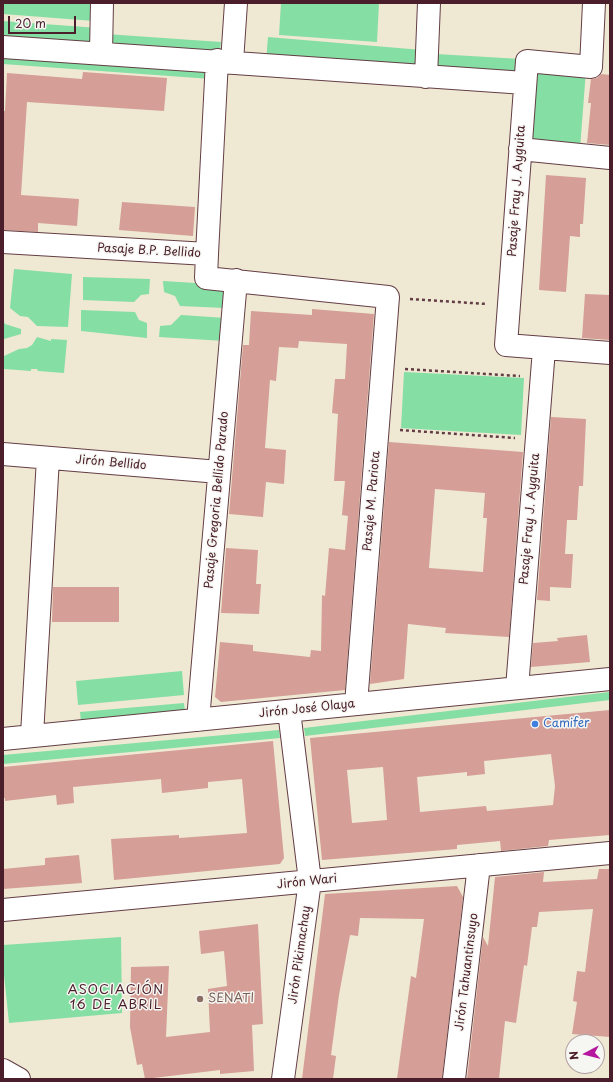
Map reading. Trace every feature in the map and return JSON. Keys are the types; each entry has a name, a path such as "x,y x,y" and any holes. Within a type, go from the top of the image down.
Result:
{"street":[{"path":"101,52 102,3"},
{"path":"207,254 224,61 236,3"},
{"path":"426,77 429,3"},
{"name":"Pasaje Fray J. Ayguita","path":"517,688 544,349 506,345 526,61 590,67 594,3"},
{"path":"3,47 101,52 426,77 525,83"},
{"path":"520,149 610,158"},
{"name":"Pasaje B.P. Bellido","path":"3,242 207,254 206,278 388,297"},
{"name":"Pasaje Gregoria Bellido Parado","path":"198,720 236,280"},
{"name":"Pasaje M. Pariota","path":"356,704 388,297"},
{"path":"544,349 610,353"},
{"name":"Jirón Bellido","path":"3,454 219,472"},
{"path":"32,736 48,458"},
{"name":"Jirón José Olaya","path":"3,739 610,679"},
{"name":"Jirón Pikimachay","path":"283,1079 310,881 289,711"},
{"name":"Jirón Wari","path":"3,910 479,864 610,853"},
{"name":"Jirón Tahuantinsuyo","path":"454,1079 479,864"},
{"path":"3,1070 19,1079"}],"path":[{"path":"388,297 509,305"},
{"path":"382,368 542,378"},
{"path":"378,428 537,440"}],"green space":[{"path":"3,3 95,3 94,21 3,14"},
{"path":"281,3 379,3 377,42 279,35"},
{"path":"3,21 98,28 96,49 3,42"},
{"path":"106,34 221,42 219,56 105,48"},
{"path":"268,37 422,50 420,74 266,62"},
{"path":"3,52 211,67 211,79 3,64"},
{"path":"436,54 521,59 520,77 435,71"},
{"path":"530,66 586,70 580,149 524,145"},
{"path":"14,269 72,274 68,327 37,326 28,317 20,316 10,308"},
{"path":"83,277 150,279 149,294 141,295 134,302 83,300"},
{"path":"163,281 228,285 225,308 180,306 175,296 164,292"},
{"path":"81,310 135,312 139,320 147,323 147,338 81,331"},
{"path":"181,315 226,318 225,341 159,337 160,326 171,325"},
{"path":"3,319 5,324 21,329 21,334 4,339 3,342"},
{"path":"37,337 51,341 51,339 67,340 64,373 38,371 37,369 31,369 31,371 4,369 4,356 19,349 27,348 32,345"},
{"path":"404,372 524,378 521,435 401,428"},
{"path":"182,671 184,695 78,705 76,681"},
{"path":"610,692 610,700 305,736 304,728"},
{"path":"184,703 185,712 81,721 80,712"},
{"path":"279,730 280,738 3,764 3,755"},
{"path":"121,937 122,1013 9,1023 3,965 3,945"}],"building":[{"path":"83,72 167,78 164,111 27,102 21,195 79,199 77,226 38,223 38,232 3,230 3,111 5,111 7,73 82,79"},
{"path":"601,74 610,75 610,145 587,143 591,103 588,103 591,79 597,78"},
{"path":"546,175 586,178 583,224 580,224 580,237 570,236 566,292 539,290"},
{"path":"122,202 195,207 193,236 119,230"},
{"path":"585,294 610,295 610,340 582,338"},
{"path":"312,309 374,314 345,690 221,702 215,697 220,642 253,645 253,651 310,657 311,650 321,651 322,595 325,596 329,548 345,550 348,516 342,515 345,481 334,481 338,414 332,413 335,379 345,379 347,344 299,341 298,348 279,347 276,381 270,380 265,448 286,450 284,484 266,482 263,517 229,514 243,345 249,345 251,311 312,315"},
{"path":"551,417 586,419 583,486 579,486 577,520 567,520 565,554 573,554 571,588 550,587 550,601 537,600"},
{"path":"389,442 523,452 509,637 445,633 446,628 408,624 404,679 370,684","holes":["435,489 485,493 483,518 487,518 483,572 429,568"]},
{"path":"226,548 258,550 256,584 261,584 259,614 221,613"},
{"path":"53,587 119,587 119,622 52,622"},
{"path":"587,635 590,662 531,667 533,643 558,641 557,638"},
{"path":"610,710 610,835 549,840 548,846 501,851 500,841 457,845 457,849 322,860 310,738","holes":["551,754 555,786 553,805 487,811 486,806 420,812 417,777 467,772 467,776 485,774 484,761","383,767 387,820 352,823 347,770"]},
{"path":"273,741 284,858 280,864 114,880 111,839 179,835 179,838 247,833 242,779 208,782 208,788 162,793 161,779 73,787 74,803 57,805 56,795 5,801 5,798 3,798 3,767"},
{"path":"79,855 82,883 3,889 3,869 45,865 45,858"},
{"path":"599,869 610,869 610,1037 605,1037 605,1034 572,1034 577,1002 573,1001 577,971 585,972 593,909 539,912 537,927 532,927 527,966 524,965 516,1023 505,1021 499,1079 467,1079 483,937 488,946 495,877 544,872 543,882 597,879"},
{"path":"457,886 463,897 442,1079 397,1079 411,976 416,978 424,919 360,918 358,936 350,935 339,995 331,1055 336,1056 333,1079 302,1079 325,894"},
{"path":"258,924 263,1024 252,1025 254,1071 220,1074 220,1070 145,1079 142,1064 137,1065 130,1027 131,967 169,966 166,1037 210,1032 208,989 227,986 224,951 201,954 199,931"}],"place":[{"name":"Camifer","path":"535,724"},
{"name":"SENATI","path":"200,999"}],"district":[{"name":"ASOCIACIÓN 16 DE ABRIL","path":"116,998"}]}
